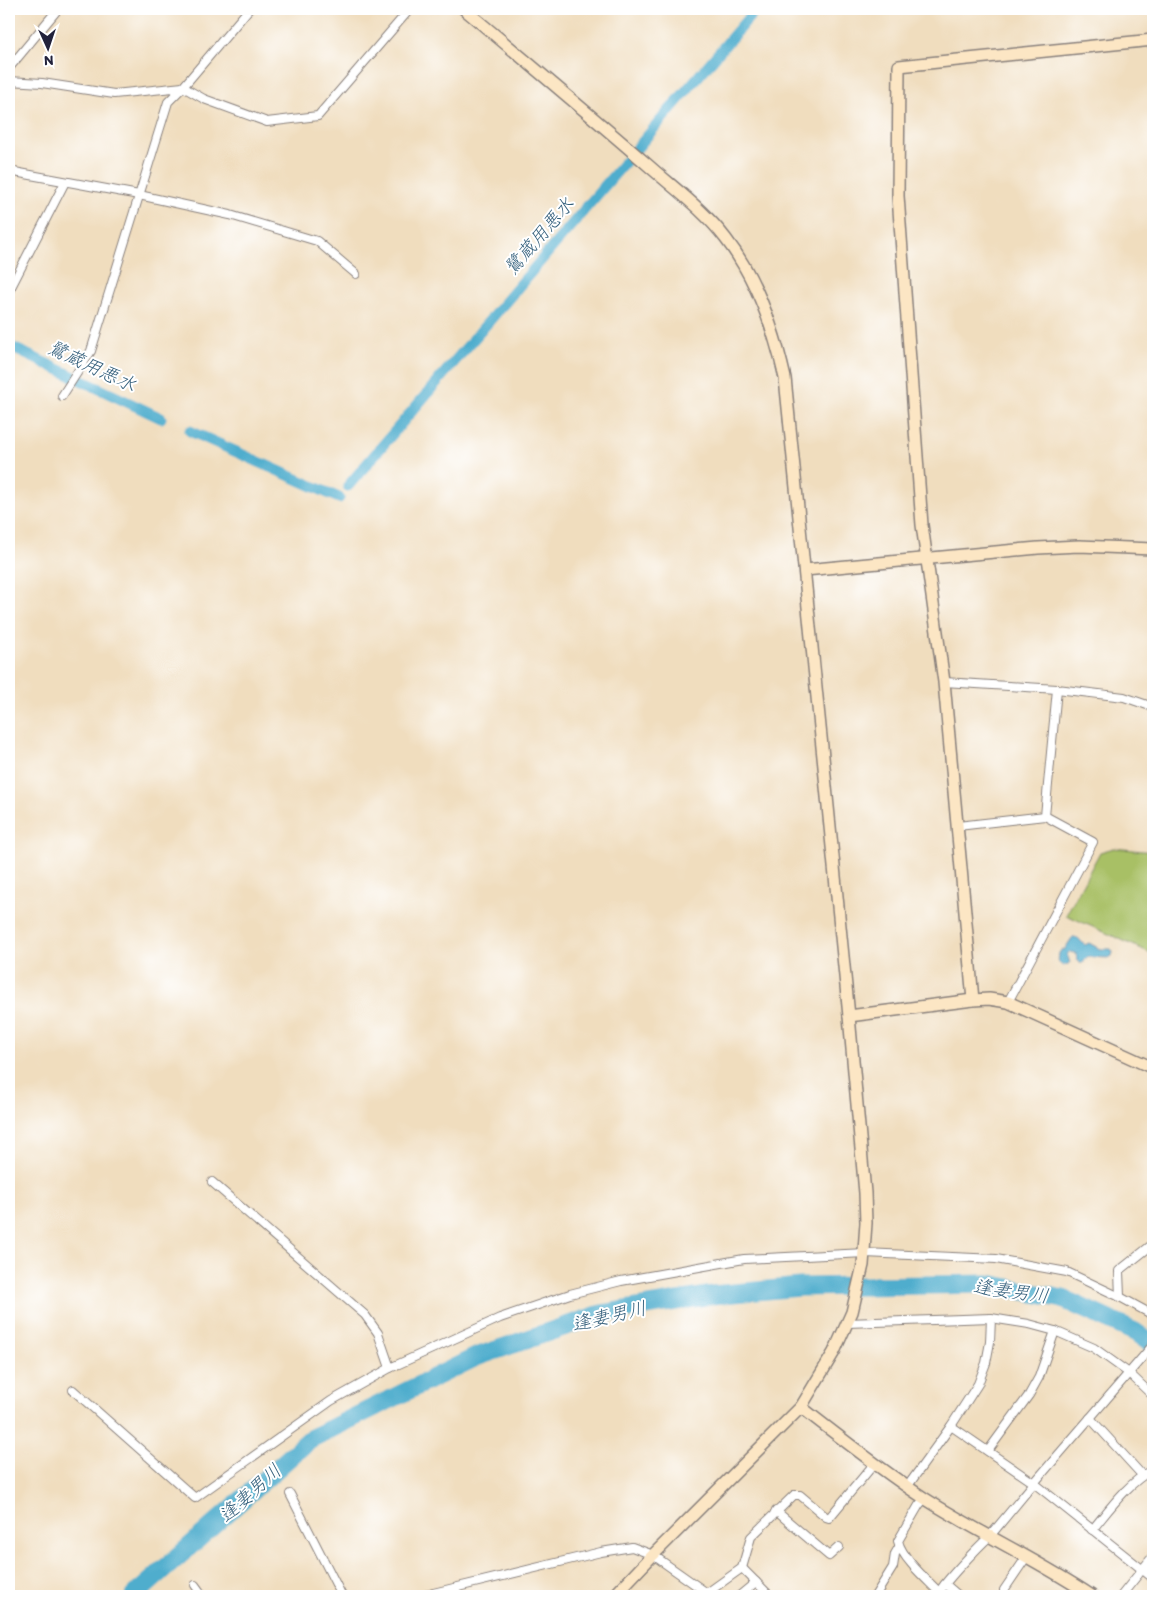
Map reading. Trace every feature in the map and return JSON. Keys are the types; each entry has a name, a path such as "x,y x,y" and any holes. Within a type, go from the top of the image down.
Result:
{"street":[{"path":"9,68 58,9"},
{"path":"62,396 91,351 168,102 249,9"},
{"path":"9,82 42,83 114,94 183,87 204,99 267,122 318,116 410,9"},
{"path":"464,9 704,215 726,239 764,306 778,346 785,378 849,1016 866,1223 864,1259 852,1312 834,1352 801,1407 614,1596"},
{"path":"973,1000 944,682 922,525 898,196 899,66 1153,40"},
{"path":"9,171 139,195 230,215 317,241 356,274"},
{"path":"9,291 65,182"},
{"path":"805,570 927,560 1038,548 1079,546 1153,549"},
{"path":"944,682 1124,697 1153,707"},
{"path":"1045,816 1057,690"},
{"path":"958,826 1045,816 1093,842 1008,1002"},
{"path":"849,1016 973,1000 989,999 1008,1002 1153,1068"},
{"path":"212,1182 365,1316 378,1333 390,1368"},
{"path":"1120,1297 1119,1271 1153,1244"},
{"path":"74,1390 195,1498 331,1401 390,1368 500,1318 570,1294 621,1281 744,1259 996,1259 1067,1272 1153,1315"},
{"path":"847,1323 991,1318 1029,1324 1055,1331 1094,1348 1129,1373 1153,1396"},
{"path":"907,1487 951,1426 978,1384 986,1363 990,1342 991,1318"},
{"path":"988,1451 1030,1395 1039,1377 1055,1331"},
{"path":"925,1498 898,1541 899,1547 938,1594 1153,1345"},
{"path":"801,1407 874,1464 907,1487 1092,1596"},
{"path":"1090,1418 1142,1475"},
{"path":"951,1426 1034,1483 1153,1578"},
{"path":"421,1596 601,1552 632,1547 653,1555 707,1593 742,1568 752,1537 776,1511 797,1494 826,1518 829,1518 874,1464"},
{"path":"1092,1530 1124,1491 1142,1475 1153,1469"},
{"path":"290,1494 342,1596"},
{"path":"776,1511 829,1556 839,1547"},
{"path":"875,1596 893,1567 899,1547"},
{"path":"1005,1596 1004,1590 1027,1556"},
{"path":"1121,1596 1153,1556"},
{"path":"742,1568 770,1596"},
{"path":"738,1596 756,1582"},
{"path":"945,1584 959,1596"},
{"path":"195,1585 203,1596"}],"green space":[{"path":"1114,848 1153,852 1153,954 1066,915 1100,852"}],"water":[{"path":"1072,938 1078,938 1085,945 1089,943 1100,949 1111,949 1113,952 1112,956 1109,958 1087,957 1082,963 1077,960 1076,953 1070,952 1067,954 1070,963 1063,966 1058,962 1059,953 1062,949 1064,950"}],"waterway":[{"name":"鷺蔵用悪水","path":"348,486 756,9"},
{"name":"鷺蔵用悪水","path":"9,346 161,418"},
{"name":"鷺蔵用悪水","path":"190,431 339,498"},
{"name":"逢妻男川","path":"134,1596 310,1439 476,1357 601,1314 712,1295 800,1287 989,1284 1063,1299 1135,1332 1153,1347"}]}
